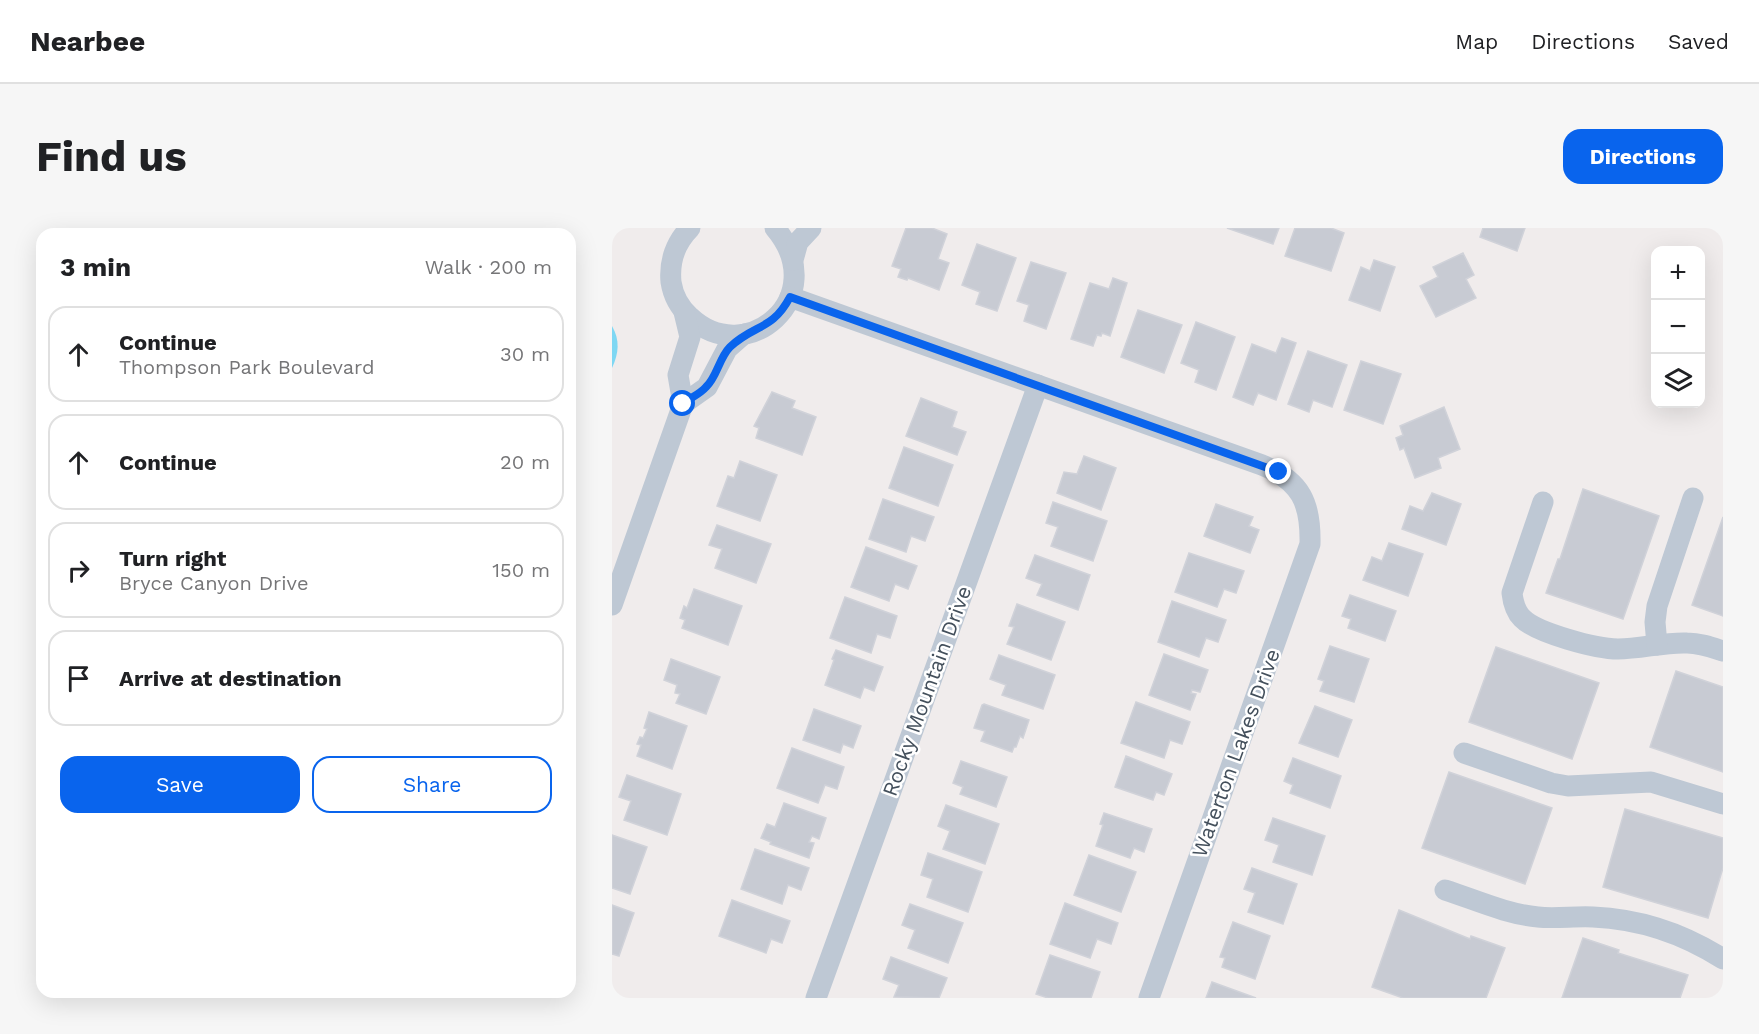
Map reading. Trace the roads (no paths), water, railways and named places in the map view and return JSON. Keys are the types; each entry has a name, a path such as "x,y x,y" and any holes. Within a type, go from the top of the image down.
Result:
{"street":[{"path":"684,312 696,324 711,332 728,335 744,334 767,325 780,313 790,297 795,279 793,260 786,241 775,228"},
{"path":"793,260 798,242 811,228"},
{"path":"612,605 683,404 678,375 690,337 684,312 674,294 670,273 676,246 687,229"},
{"path":"790,297 1038,385"},
{"path":"683,404 707,387 727,349 744,334"},
{"name":"Waterton Lakes Drive","path":"1038,385 1279,472 1301,493 1307,506 1311,526 1311,544 1149,998"},
{"name":"Rocky Mountain Drive","path":"816,998 1038,385"},
{"path":"1657,645 1655,622 1657,606 1693,498"},
{"path":"1543,502 1512,593 1515,606 1522,618 1538,628 1595,646 1621,649 1689,643 1723,651"},
{"path":"1464,753 1551,783 1568,786 1652,782 1723,804"},
{"path":"1445,890 1515,914 1540,918 1557,916 1609,918 1647,925 1691,941 1723,959"}],"water":[{"path":"612,326 618,347 612,368"}]}
